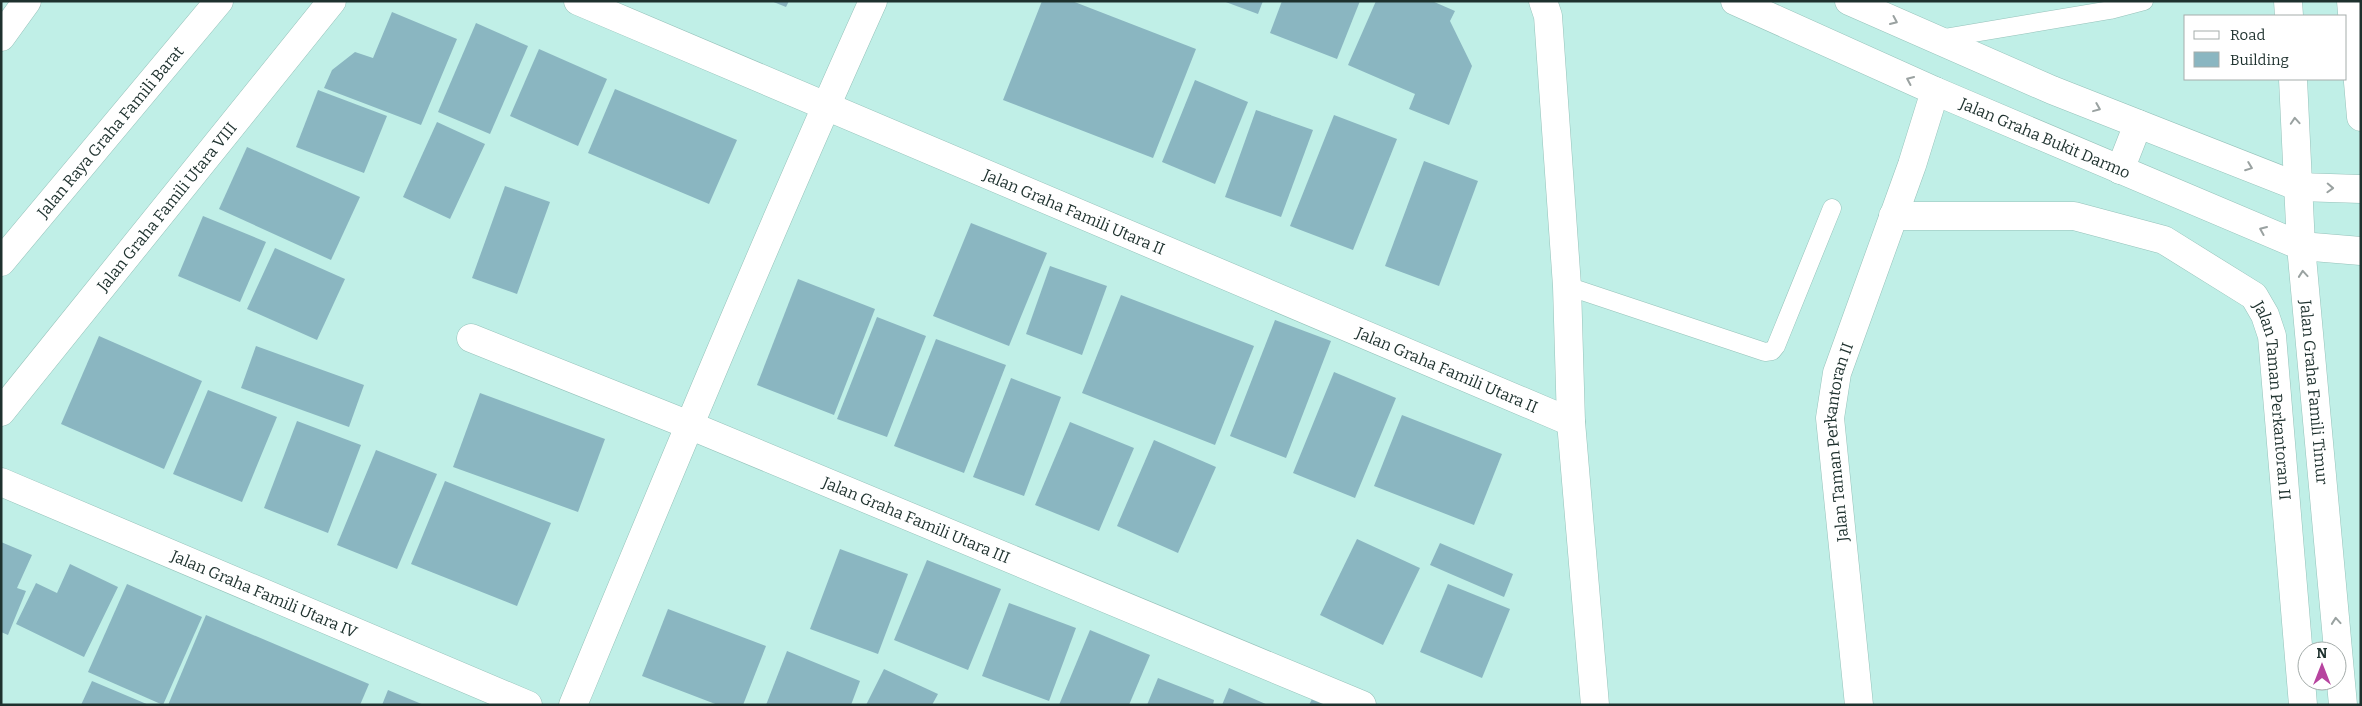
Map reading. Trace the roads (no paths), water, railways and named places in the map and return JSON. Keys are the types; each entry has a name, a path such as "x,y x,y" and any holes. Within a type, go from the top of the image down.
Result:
{"street":[{"path":"1,37 27,1"},
{"name":"Jalan Raya Graha Famili Barat","path":"1,262 219,1"},
{"name":"Jalan Graha Famili Utara VIII","path":"1,412 332,1"},
{"name":"Jalan Graha Famili Utara II","path":"578,1 1571,422"},
{"path":"573,705 689,425 873,1"},
{"path":"1543,1 1548,16 1567,286 1571,422 1595,705"},
{"name":"Jalan Graha Bukit Darmo","path":"1735,1 1935,91 2301,246 2361,251"},
{"path":"1849,1 1935,40 2138,124 2299,187 2361,189"},
{"path":"2288,1 2289,15"},
{"path":"2351,1 2361,117"},
{"name":"Jalan Graha Famili Timur","path":"2293,80 2301,246 2343,705"},
{"name":"Jalan Taman Perkantoran II","path":"1859,705 1830,418 1838,373 1935,91"},
{"path":"2120,170 2138,124"},
{"name":"Jalan Taman Perkantoran II","path":"1893,216 2074,216 2164,240 2254,296 2265,315 2272,336 2302,705"},
{"name":"Jalan Graha Famili Utara III","path":"471,338 689,425 1362,705"},
{"name":"Jalan Graha Famili Utara IV","path":"1,482 528,705"}],"lane":[{"path":"1935,40 2110,10 2144,1"},
{"path":"1567,286 1765,352 1772,351 1776,346 1832,208"}]}
